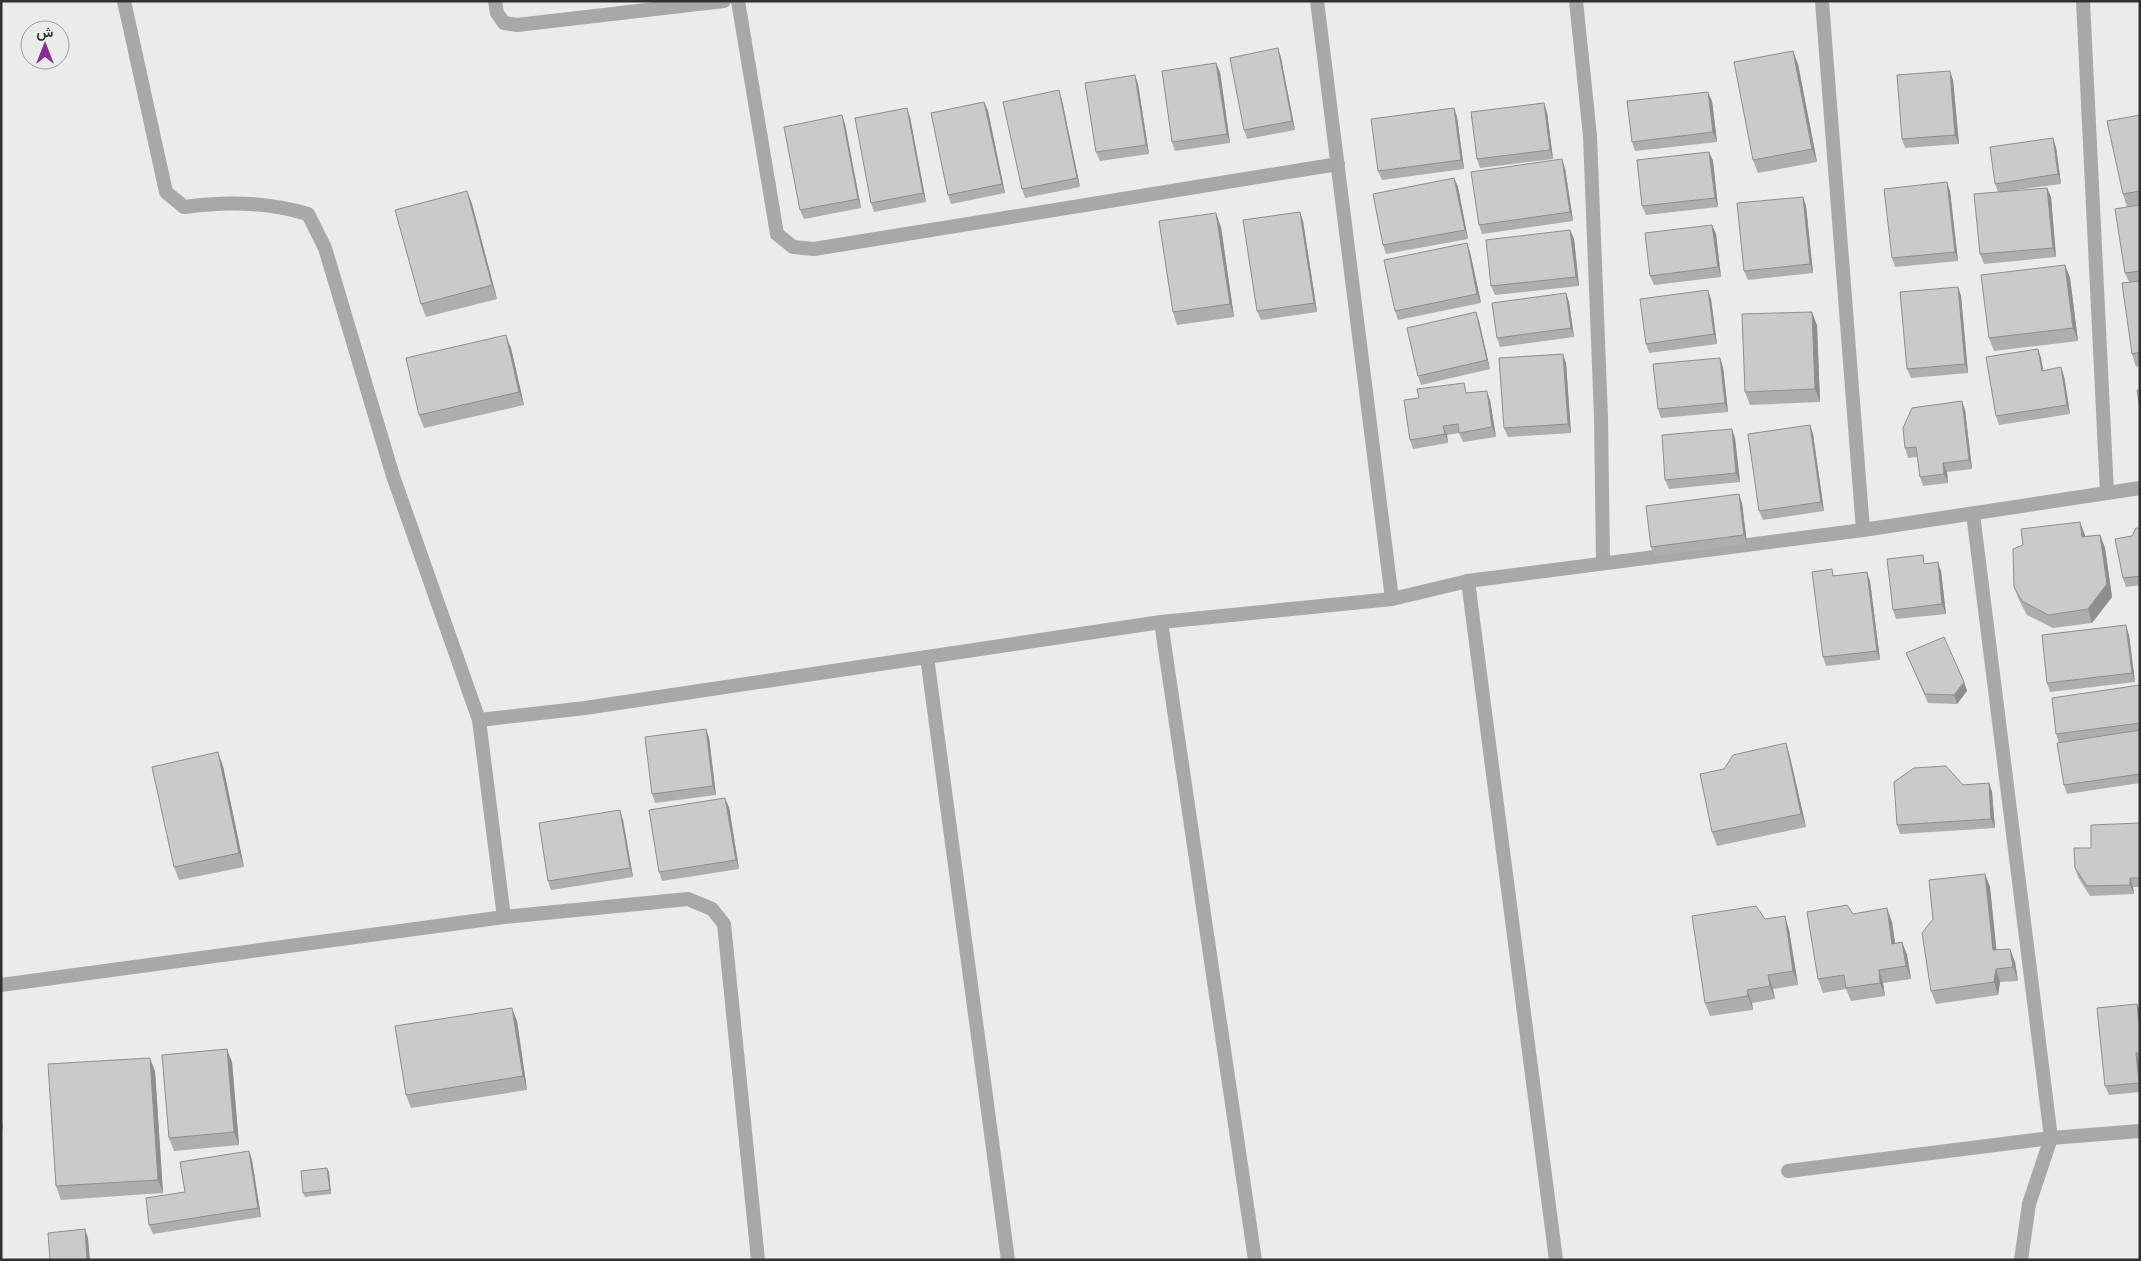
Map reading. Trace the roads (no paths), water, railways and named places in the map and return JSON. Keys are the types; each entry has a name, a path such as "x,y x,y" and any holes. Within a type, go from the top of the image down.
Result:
{"street":[{"path":"124,1 166,192 184,207 209,203 251,203 283,206 308,214 325,248 393,476 479,720 504,917"},
{"path":"495,1 497,13 504,23 517,25 724,1"},
{"path":"738,1 777,234 792,247 814,249 1338,164"},
{"path":"1317,1 1392,599"},
{"path":"1576,1 1590,136 1601,417 1603,562"},
{"path":"1822,1 1863,530"},
{"path":"2083,1 2107,493"},
{"path":"479,720 585,708 1161,622 1392,599 1468,581 1603,562 1863,530 2140,488"},
{"path":"1974,514 2051,1138 2029,1204 2021,1260"},
{"path":"1468,581 1556,1260"},
{"path":"1161,622 1255,1260"},
{"path":"927,657 1008,1260"},
{"path":"1,985 504,917 688,900 712,909 724,924 758,1260"},
{"path":"1788,1171 2051,1138 2140,1131"}]}
